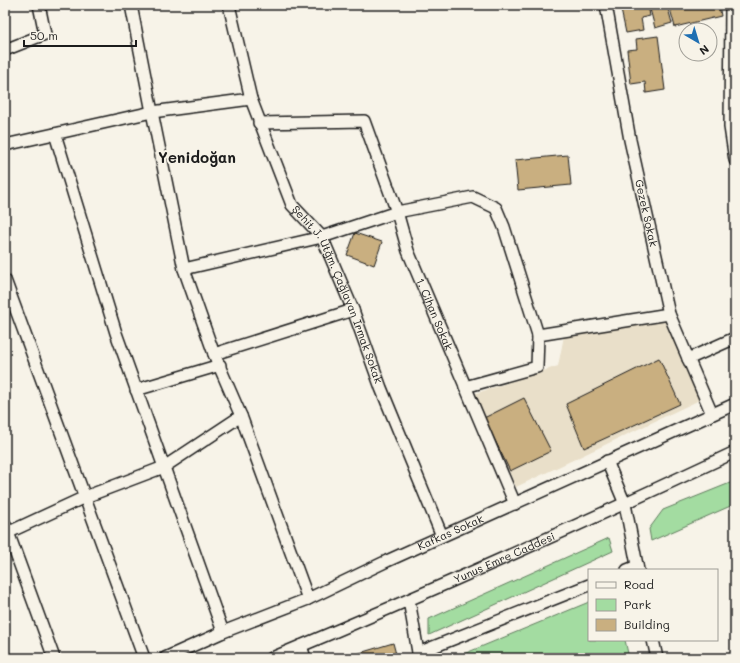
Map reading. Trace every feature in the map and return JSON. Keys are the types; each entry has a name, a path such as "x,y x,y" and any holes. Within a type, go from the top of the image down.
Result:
{"street":[{"path":"5,50 45,34 39,5"},
{"path":"132,5 184,269 214,354 241,416 308,599"},
{"name":"Şehit J. Ütğm. Çağlayan Irmak Sokak","path":"229,5 251,99 259,123 292,205 322,237 353,310 381,388 442,536"},
{"name":"Gezek Sokak","path":"606,5 630,140 669,314 712,414"},
{"path":"731,5 735,160"},
{"path":"5,145 152,112 251,99"},
{"name":"1. Cihan Sokak","path":"259,123 364,121 397,212 408,251 515,504"},
{"path":"55,134 116,334 223,632"},
{"path":"184,269 322,237 397,212 473,197 496,208 504,227 538,335 537,367 465,387"},
{"path":"5,280 144,658"},
{"path":"214,354 353,310"},
{"path":"538,335 669,314"},
{"path":"688,359 735,338"},
{"path":"136,390 220,365"},
{"name":"Kafkas Sokak","path":"165,658 223,632 308,599 442,536 735,404"},
{"path":"54,658 6,530 85,497 164,467 241,416"},
{"name":"Yunus Emre Caddesi","path":"272,658 409,600 624,504 735,452"},
{"path":"607,461 624,504 634,569"},
{"path":"409,600 419,656 588,585"},
{"path":"653,641 657,658"},
{"path":"301,646 304,658"}],"shaded area":[{"path":"676,317 708,396 516,487 474,394 558,366 564,336"}],"green space":[{"path":"735,481 735,504 651,541 649,529 663,510"},
{"path":"609,538 613,551 429,635 429,619"},
{"path":"588,602 588,641 625,641 629,658 454,658"}],"building":[{"path":"620,5 648,5 650,16 641,18 643,30 626,33"},
{"path":"649,5 667,5 672,23 655,28"},
{"path":"669,5 719,5 721,16 696,22 678,22 678,26 675,27"},
{"path":"658,36 665,90 646,93 645,82 631,84 627,50 637,49 636,39"},
{"path":"568,155 571,185 518,190 515,160"},
{"path":"355,233 382,242 374,265 347,255"},
{"path":"659,358 680,404 584,448 566,404"},
{"path":"524,398 551,451 510,471 484,418"},
{"path":"393,643 397,658 343,658"}],"district":[{"name":"Yenidoğan","path":"197,158"}]}
